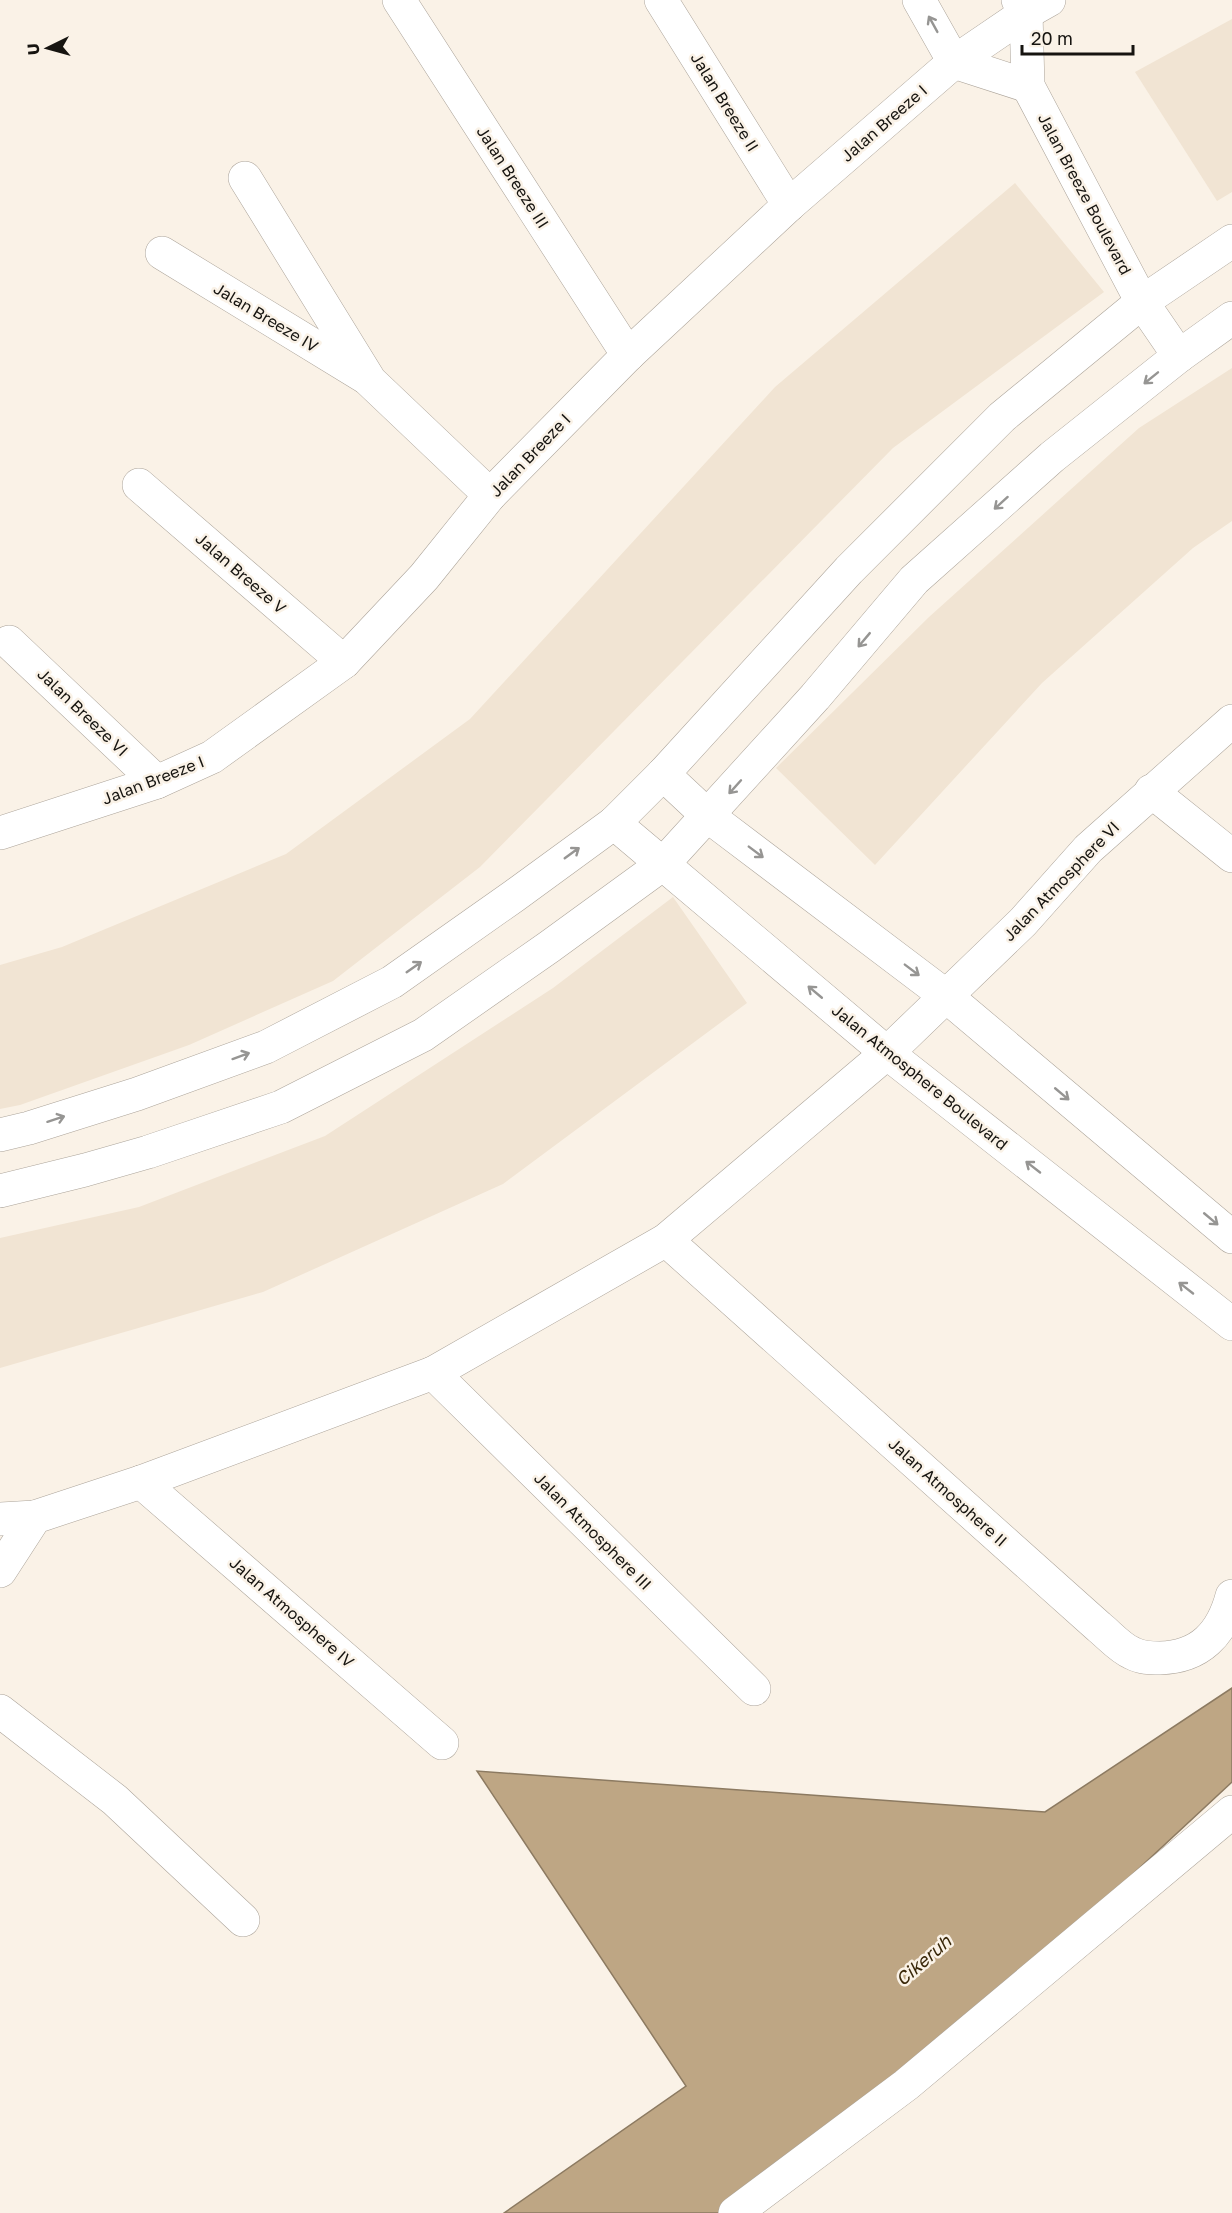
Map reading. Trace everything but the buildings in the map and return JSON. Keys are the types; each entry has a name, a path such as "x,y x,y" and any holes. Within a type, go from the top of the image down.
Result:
{"street":[{"name":"Jalan Breeze III","path":"399,0 628,355"},
{"name":"Jalan Breeze II","path":"662,0 789,205"},
{"path":"919,0 954,62 1028,86"},
{"name":"Jalan Breeze I","path":"0,833 157,782 212,757 344,662 424,577 490,495 628,355 789,205 954,62 1031,4"},
{"name":"Jalan Breeze Boulevard","path":"1031,4 1028,86 1142,302 1179,356"},
{"name":"Jalan Breeze IV","path":"245,178 370,381"},
{"path":"0,1135 137,1094 266,1047 392,982 614,823 663,774 849,570 1002,417 1142,302 1232,241"},
{"name":"Jalan Breeze IV","path":"162,253 370,381 490,495"},
{"path":"0,1191 148,1152 281,1107 423,1035 663,864 815,697 914,580 1052,457 1179,356 1232,318"},
{"name":"Jalan Breeze V","path":"139,485 344,662"},
{"name":"Jalan Breeze VI","path":"9,642 157,782"},
{"name":"Jalan Atmosphere VI","path":"0,1520 35,1517 141,1482 433,1373 666,1240 887,1053 1023,922 1088,849 1232,721"},
{"path":"663,774 708,816 946,996 1232,1237"},
{"path":"1151,791 1232,856"},
{"name":"Jalan Atmosphere Boulevard","path":"614,823 887,1053 1232,1324"},
{"name":"Jalan Atmosphere II","path":"666,1240 1090,1619 1131,1653 1147,1658 1174,1658 1191,1653 1208,1641 1227,1615 1232,1596"},
{"name":"Jalan Atmosphere III","path":"433,1373 754,1689"},
{"name":"Jalan Atmosphere IV","path":"141,1482 442,1743"},
{"path":"0,1570 35,1517"},
{"path":"0,1711 115,1800 243,1920"},
{"path":"735,2213 906,2085 1232,1812"}],"shaded area":[{"path":"1232,19 1232,192 1217,201 1135,72"},
{"path":"1015,183 1104,292 893,448 480,867 333,981 189,1045 20,1105 0,1109 0,965 62,947 286,854 470,719 775,387"},
{"path":"1232,368 1232,521 1193,548 1042,683 875,865 776,768 929,617 1139,428"},
{"path":"673,897 747,1003 503,1184 263,1292 0,1368 0,1238 139,1207 325,1136 553,988"}],"water":[{"name":"Cikeruh","path":"1232,1688 1232,1782 906,2085 735,2213 504,2213 686,2086 477,1771 1045,1812"}]}
